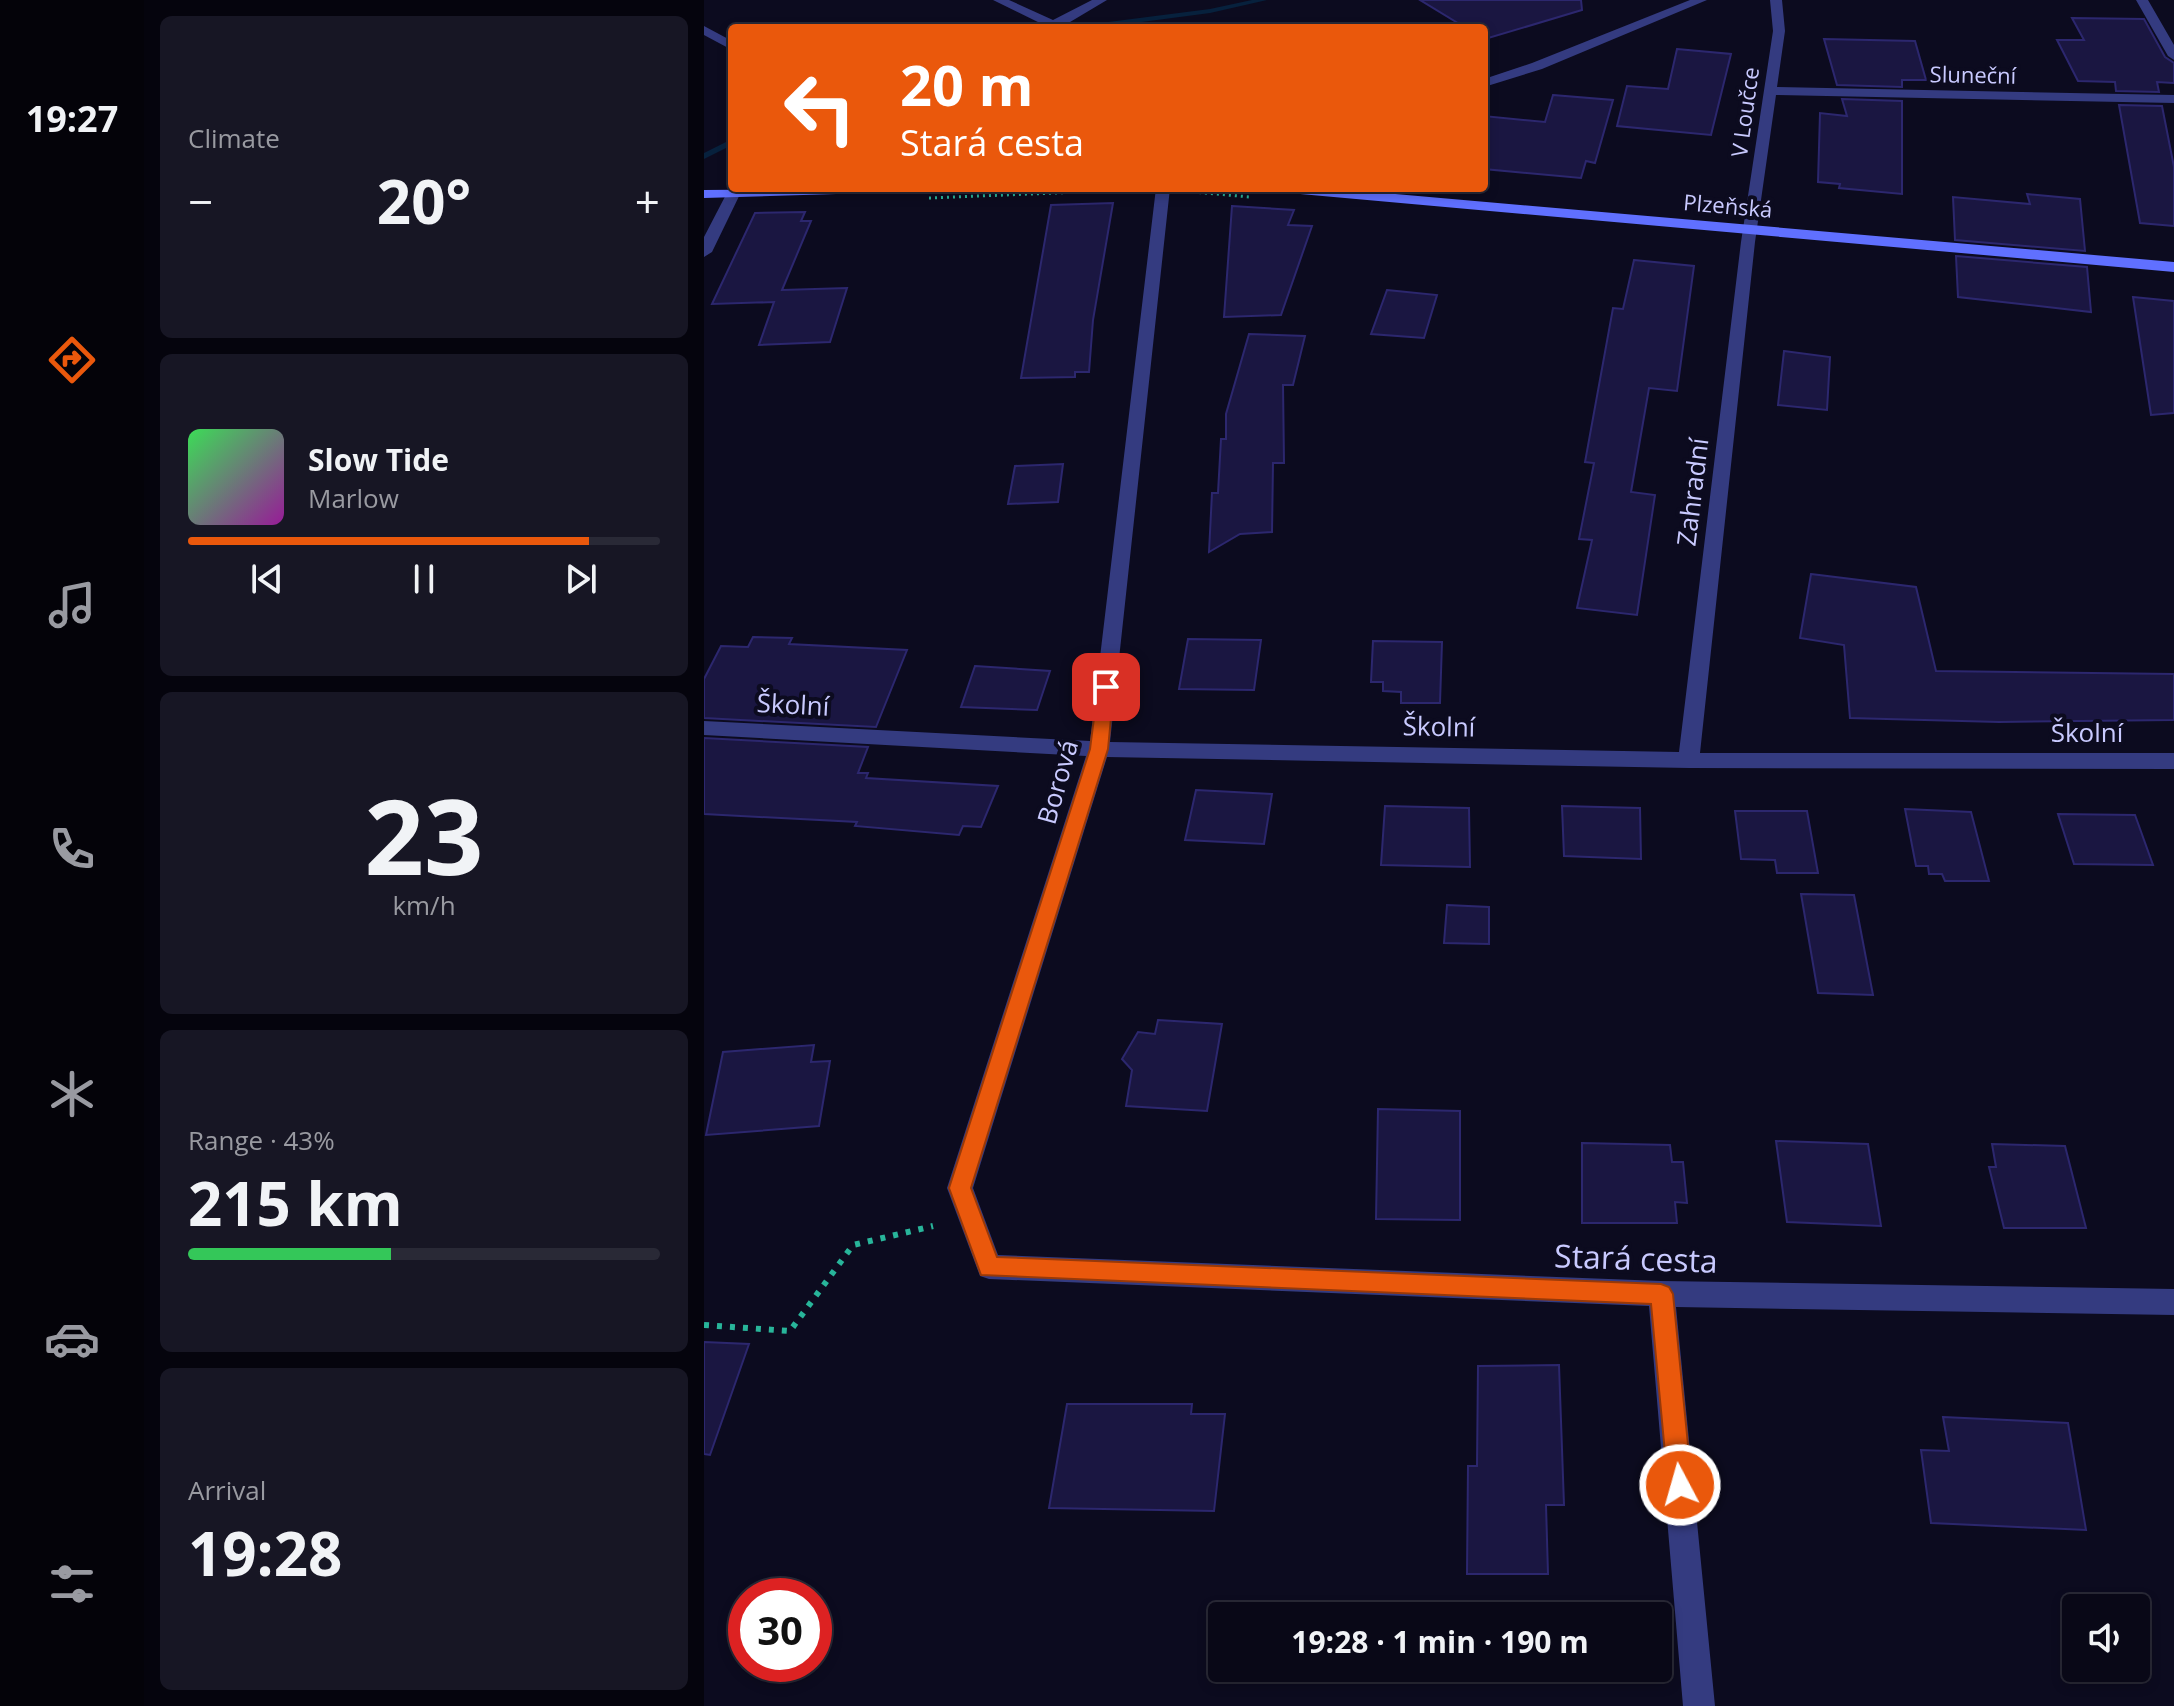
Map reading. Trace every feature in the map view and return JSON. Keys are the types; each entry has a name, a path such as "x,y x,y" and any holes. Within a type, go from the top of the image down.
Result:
{"main road":[{"path":"704,194 728,191"},
{"name":"Plzeňská","path":"1323,192 2174,267"}],"street":[{"path":"999,0 1046,24"},
{"path":"1057,24 1101,0"},
{"path":"1488,82 1537,66 1701,0"},
{"name":"V Loučce","path":"1751,230 1779,31 1776,0"},
{"path":"2142,0 2174,56"},
{"path":"704,30 728,44"},
{"name":"Sluneční","path":"1771,91 2174,99"},
{"path":"704,252 734,192"},
{"name":"Borová","path":"1096,1274 989,1267 960,1188 1099,749 1163,192"},
{"name":"Zahradní","path":"1689,760 1751,230"},
{"name":"Školní","path":"704,728 1099,749 1689,760 2174,761"},
{"name":"Stará cesta","path":"1096,1274 1661,1294 2174,1302"},
{"path":"1661,1294 1699,1706"}],"path":[{"path":"704,1325 790,1331 853,1245 970,1217"}],"building":[{"path":"1420,0 1581,0 1582,10 1488,38 1488,24 1459,24"},
{"path":"2072,18 2144,19 2165,57 2174,63 2174,83 2157,82 2159,92 2116,91 2115,82 2078,81 2057,40 2084,40"},
{"path":"1824,39 1915,41 1926,80 1902,80 1902,87 1837,85"},
{"path":"1677,49 1731,54 1711,135 1617,126 1627,86 1668,89"},
{"path":"1553,95 1613,100 1595,163 1586,161 1581,178 1488,169 1488,116 1545,122"},
{"path":"1842,99 1902,101 1902,194 1839,188 1840,184 1818,182 1820,113 1847,116"},
{"path":"2119,105 2162,106 2174,167 2174,226 2140,223"},
{"path":"2027,194 2080,199 2085,251 1955,240 1953,197 2030,204"},
{"path":"1113,203 1093,320 1089,372 1075,372 1075,377 1021,378 1051,205"},
{"path":"1232,206 1294,210 1288,225 1312,226 1281,315 1224,317"},
{"path":"805,212 801,221 811,221 782,290 847,288 830,342 759,345 774,302 712,304 755,213"},
{"path":"1956,256 2087,267 2091,312 1958,297"},
{"path":"1634,260 1694,266 1677,391 1649,388 1631,492 1655,495 1637,615 1577,608 1592,540 1579,539 1594,463 1585,462 1613,308 1623,309"},
{"path":"1387,290 1437,295 1424,338 1371,334"},
{"path":"2133,297 2174,301 2174,413 2151,415"},
{"path":"1249,334 1305,336 1293,385 1283,385 1284,463 1273,463 1272,532 1240,534 1209,552 1212,493 1218,493 1221,439 1226,439 1226,414"},
{"path":"1784,351 1830,357 1827,410 1778,405"},
{"path":"1063,464 1058,502 1008,504 1015,466"},
{"path":"1811,574 1916,587 1936,671 2174,674 2174,720 1999,722 1850,718 1844,645 1800,638"},
{"path":"753,637 792,638 789,644 907,650 876,727 704,718 704,679 721,646 748,647"},
{"path":"1188,639 1261,640 1254,690 1179,689"},
{"path":"1373,641 1442,642 1440,703 1401,703 1401,692 1383,691 1383,682 1371,682"},
{"path":"975,666 1050,671 1037,710 961,707"},
{"path":"704,738 868,747 858,773 868,773 866,778 998,786 981,827 963,826 959,835 855,826 857,822 704,814"},
{"path":"1196,790 1272,794 1264,844 1185,840"},
{"path":"1385,806 1469,808 1470,867 1381,865"},
{"path":"1562,806 1640,808 1641,859 1564,856"},
{"path":"1905,809 1971,812 1989,881 1945,881 1942,874 1929,874 1928,866 1916,866"},
{"path":"1735,811 1807,811 1818,873 1777,873 1775,860 1741,859"},
{"path":"2058,814 2135,815 2153,865 2074,864"},
{"path":"1801,894 1854,895 1873,995 1818,993"},
{"path":"1447,905 1489,907 1489,944 1444,943"},
{"path":"1158,1020 1222,1024 1207,1111 1126,1106 1132,1070 1122,1059 1138,1032 1155,1034"},
{"path":"814,1045 811,1062 830,1061 819,1126 706,1135 723,1052"},
{"path":"1378,1109 1460,1111 1460,1220 1376,1219"},
{"path":"1776,1141 1868,1144 1881,1226 1787,1222"},
{"path":"1582,1143 1670,1145 1672,1162 1683,1162 1687,1203 1675,1202 1677,1223 1582,1223"},
{"path":"1992,1144 2065,1146 2086,1228 2004,1228 1989,1167 1996,1167"},
{"path":"704,1342 749,1344 710,1455 704,1454"},
{"path":"1559,1365 1564,1505 1546,1505 1548,1574 1467,1574 1468,1466 1477,1466 1478,1366"},
{"path":"1067,1404 1192,1404 1191,1414 1225,1414 1214,1511 1049,1508"},
{"path":"1943,1417 2068,1423 2086,1530 1931,1523 1921,1450 1949,1451"}],"waterway":[{"path":"1108,24 1210,11 1263,0"},
{"path":"704,156 728,144"}],"route":[{"path":"1106,687 1099,749 960,1188 989,1267 1096,1274 1661,1294 1680,1485"}]}
